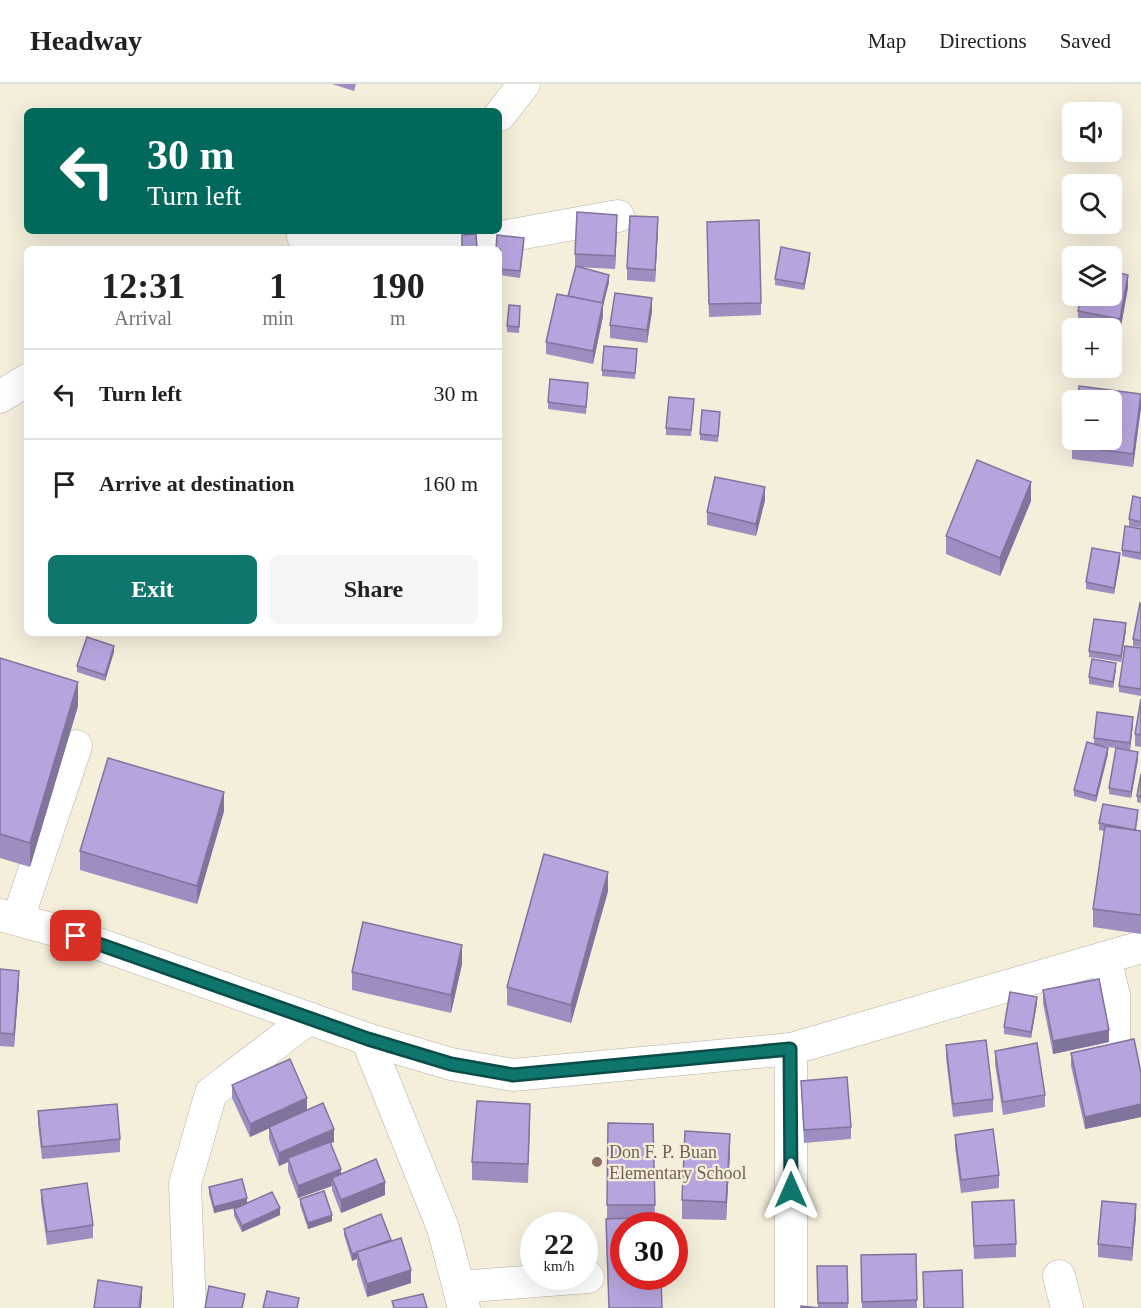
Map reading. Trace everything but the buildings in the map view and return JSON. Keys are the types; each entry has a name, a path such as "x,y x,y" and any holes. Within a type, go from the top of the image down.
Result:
{"street":[{"path":"502,113 524,84"},
{"path":"299,239 434,245 501,237 618,216"},
{"path":"0,397 24,382"},
{"path":"76,746 9,917 76,936 368,1039 451,1064 513,1075 790,1049 1141,947"},
{"path":"1105,958 1114,995 1114,1039"},
{"path":"190,1308 185,1184 212,1094 309,1018"},
{"path":"368,1039 443,1228 462,1298 520,1288"},
{"path":"790,1049 791,1308"},
{"path":"1059,1276 1067,1308"}],"place":[{"name":"Don F. P. Buan Elementary School","path":"597,1162"}],"route":[{"path":"76,936 368,1039 451,1064 513,1075 790,1049 791,1190"}]}
